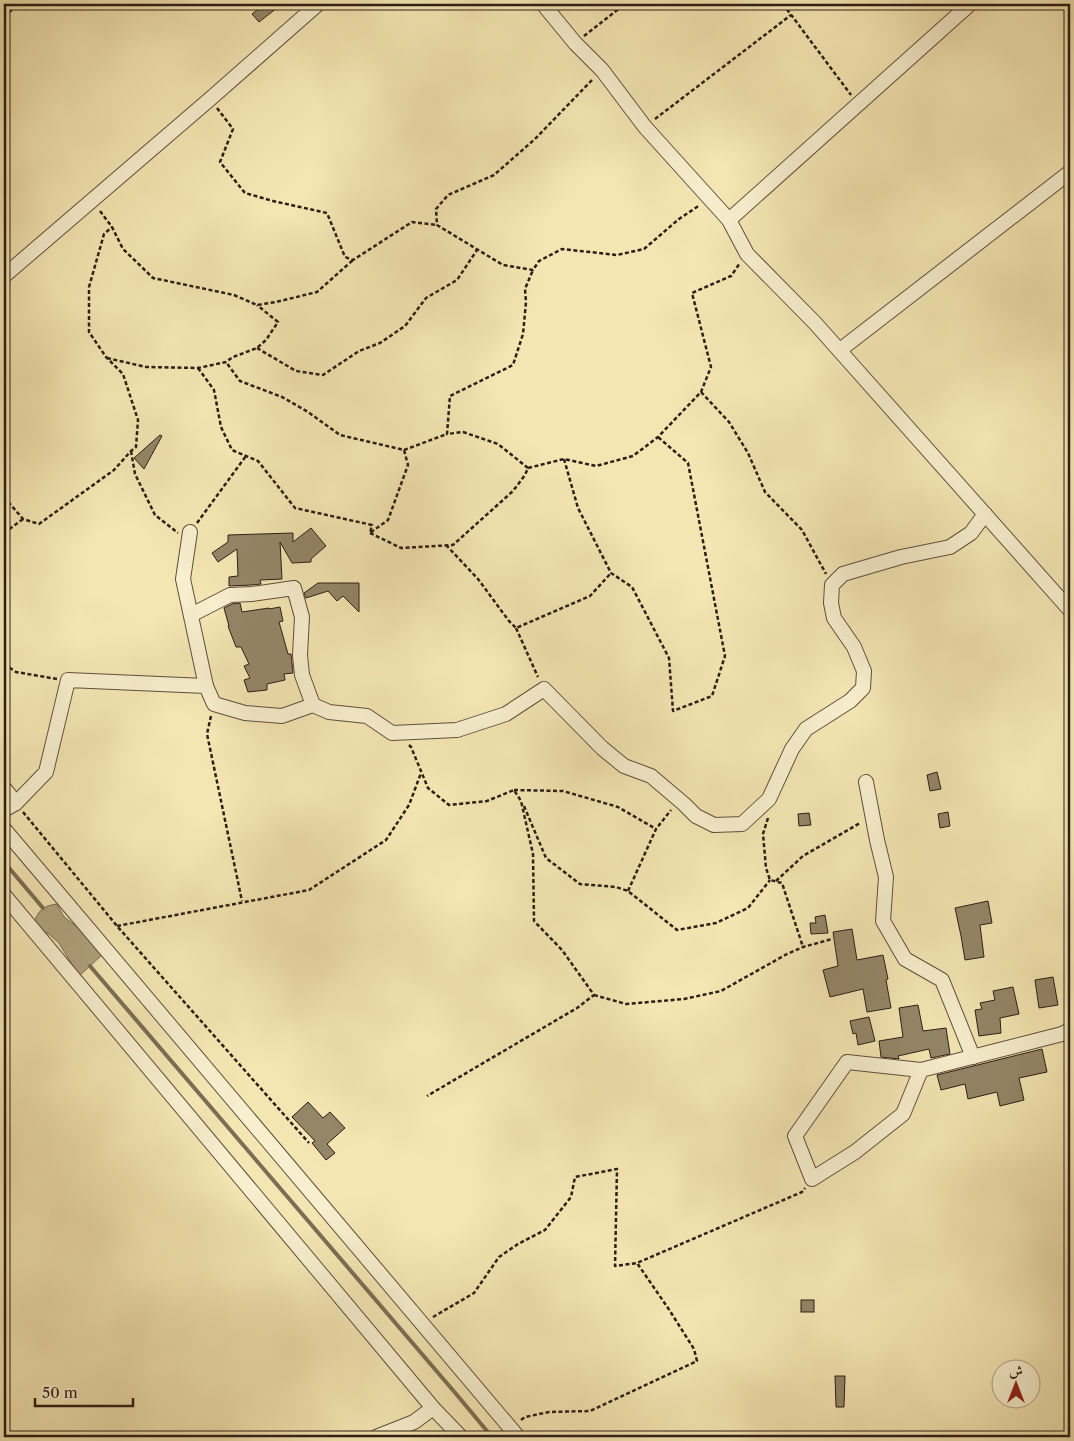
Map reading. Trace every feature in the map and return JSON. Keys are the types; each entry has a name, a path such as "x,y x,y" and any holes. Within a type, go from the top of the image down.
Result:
{"street":[{"path":"4,276 318,4"},
{"path":"543,4 575,43 602,70 645,126 729,220 747,254 840,350 1070,610"},
{"path":"729,220 970,4"},
{"path":"840,350 1070,172"},
{"path":"190,532 183,579 206,686 214,704 244,713 282,716 313,706 329,712 367,716 392,733 457,730 506,714 544,689 602,748 624,766 651,776 696,816 714,824 742,824 769,799 792,749 806,729 850,701 863,688 864,670 854,647 834,618 831,603 832,585 843,574 901,557 950,547 971,533 985,514"},
{"path":"191,615 230,595 294,588 302,617 300,655 302,675 313,706"},
{"path":"4,788 10,807 46,772 68,680 206,686"},
{"path":"866,782 886,877 882,921 905,959 942,980 973,1057"},
{"path":"4,829 514,1432"},
{"path":"4,895 433,1408 461,1437"},
{"path":"921,1070 903,1114 855,1152 812,1179 795,1136 847,1062 921,1070 1062,1034 1070,1030"},
{"path":"376,1437 414,1422 433,1408"}],"path":[{"path":"4,17 18,4"},
{"path":"575,43 625,4"},
{"path":"784,4 858,103"},
{"path":"645,126 791,15"},
{"path":"437,225 436,209 448,194 494,175 535,139 602,70"},
{"path":"210,99 233,129 220,162 245,193 327,213 345,257 353,260"},
{"path":"447,434 450,396 513,365 523,334 526,302 525,289 539,261 562,250 617,255 644,249 679,219 710,199"},
{"path":"92,200 112,226 123,249 153,278 234,294 256,305 278,322 266,340 257,348 232,357 226,362 198,368 146,368 106,357"},
{"path":"256,305 317,292 353,260 412,222 437,225 503,265 534,270"},
{"path":"4,497 23,519 39,524 114,470 136,447 138,420 123,374 106,357 89,332 88,287 104,234 112,226"},
{"path":"257,348 296,371 323,375 359,351 380,343 405,326 426,298 457,280 478,249"},
{"path":"528,468 564,459 596,466 633,456 658,437 702,392 711,367 692,293 731,276 747,254"},
{"path":"226,362 240,381 282,397 340,435 404,450 447,434 463,432 498,444 528,468"},
{"path":"198,368 214,390 221,427 232,450 258,461 295,508 372,525 370,533"},
{"path":"702,392 729,422 748,453 765,492 802,530 826,574 839,579"},
{"path":"564,459 578,508 611,573 632,587 669,658 673,711 712,696 725,656 688,463 658,437"},
{"path":"370,533 388,520 408,465 404,450"},
{"path":"131,451 135,474 154,516 177,533 190,532 220,494 246,456"},
{"path":"370,533 401,548 453,545 514,491 526,475 528,468"},
{"path":"4,533 23,519"},
{"path":"446,545 478,578 516,628 544,689"},
{"path":"516,628 590,596 611,573"},
{"path":"4,664 16,672 68,680"},
{"path":"214,704 207,734 242,902"},
{"path":"392,733 412,747 428,788 449,805 487,801 514,790 563,791 618,807 656,829"},
{"path":"117,926 309,890 386,840 409,806 422,772"},
{"path":"514,790 521,800 546,858 580,884 616,887 628,892 677,930 716,923 748,908 770,880"},
{"path":"628,892 656,829 679,799"},
{"path":"521,800 533,854 534,921 562,950 594,995 626,1004 684,999 712,993 787,954 832,939"},
{"path":"762,806 770,813 763,834 766,868 770,880"},
{"path":"10,807 309,1143"},
{"path":"776,881 803,856 872,816"},
{"path":"770,880 782,883 804,947"},
{"path":"428,1096 577,1008 594,995"},
{"path":"422,1322 445,1311 474,1293 499,1257 518,1244 546,1230 571,1197 575,1177 617,1169 615,1266 637,1263 802,1192 812,1179"},
{"path":"514,1432 526,1417 549,1412 590,1410 697,1361 694,1349 637,1263"}],"shaded area":[{"path":"57,904 64,917 85,933 102,955 79,976 59,943 33,924 42,909"}],"building":[{"path":"265,4 282,4 259,22 252,14"},
{"path":"160,435 162,436 144,469 134,458"},
{"path":"311,528 326,546 311,559 311,562 292,563 280,542 282,579 260,580 261,584 229,586 229,577 238,576 237,549 218,562 212,553 228,542 228,535 293,533 293,542"},
{"path":"318,583 359,583 359,612 343,596 337,601 328,591 306,598 304,593"},
{"path":"240,603 242,612 280,607 283,621 279,622 288,654 291,654 293,673 284,674 285,680 267,684 267,690 248,692 244,680 250,678 244,666 249,664 241,647 236,647 224,608"},
{"path":"937,772 941,789 930,791 927,775"},
{"path":"948,812 950,826 940,828 938,814"},
{"path":"809,813 811,825 799,826 798,814"},
{"path":"988,901 992,923 980,925 984,957 965,960 955,908"},
{"path":"825,915 828,933 811,934 810,923 816,923 815,917"},
{"path":"852,929 857,960 883,955 891,1008 867,1012 863,989 830,997 823,970 838,966 833,932"},
{"path":"1053,977 1058,1005 1039,1008 1035,980"},
{"path":"1013,987 1019,1014 1000,1018 1001,1033 979,1036 975,1010 982,1009 980,1003 995,1000 993,991"},
{"path":"918,1005 923,1031 946,1028 950,1054 931,1058 929,1049 898,1056 899,1059 881,1057 879,1041 903,1037 899,1008"},
{"path":"869,1017 875,1041 858,1045 856,1033 853,1034 850,1021"},
{"path":"1042,1049 1047,1072 1019,1078 1024,1100 1000,1106 997,1092 968,1099 965,1084 941,1090 937,1075"},
{"path":"308,1102 323,1118 330,1112 345,1128 327,1144 335,1153 326,1160 312,1143 315,1141 292,1117"},
{"path":"801,1300 814,1300 814,1312 801,1312"},
{"path":"835,1376 845,1376 844,1407 836,1407"}],"waterway":[{"path":"4,862 43,908"},
{"path":"90,966 492,1437"}]}
